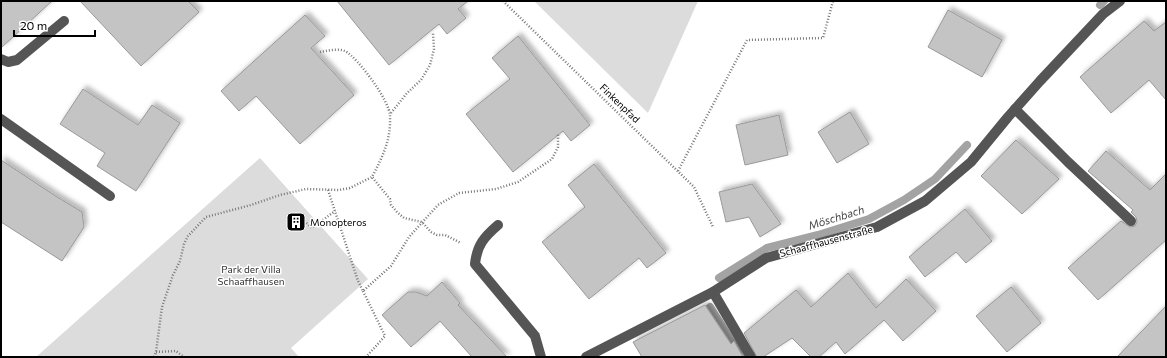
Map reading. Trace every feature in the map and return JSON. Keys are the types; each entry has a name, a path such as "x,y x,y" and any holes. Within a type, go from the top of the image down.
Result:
{"street":[{"name":"Schaaffhausenstraße","path":"586,357 713,292 766,258 877,227 925,201 971,162 1015,109 1103,14 1120,1"},
{"path":"1,59 8,62 17,60 64,21"},
{"path":"1015,109 1068,162 1131,221"},
{"path":"1,119 110,196"},
{"path":"498,225 485,236 476,254 476,264 535,336 541,357"},
{"path":"713,292 752,357"}],"path":[{"name":"Finkenpfad","path":"503,1 694,187 713,227"},
{"path":"678,171 747,40 823,38 833,1"},
{"path":"390,114 407,93 421,80 430,65 434,49 433,33"},
{"path":"154,357 162,307 173,275 180,261 184,244 188,236 206,217 251,205 280,195 306,189 339,190 350,188 372,177 382,159 388,142 390,114 379,89 353,58 346,52 341,50 330,50 320,52"},
{"path":"363,291 391,266 409,237 422,222 432,214 438,205 459,193 496,189 518,182 532,174 552,159 558,148 558,133"},
{"path":"372,177 390,199 391,205 404,218 422,222 431,232 437,235 445,234 463,244 479,249"},
{"path":"328,190 358,281 385,336 366,357"},
{"path":"304,221 312,228 335,211"},
{"path":"156,352 176,351 184,357"}],"green space":[{"path":"534,1 698,1 648,113"},
{"name":"Park der Villa Schaaffhausen","path":"260,158 368,279 291,348 299,357 36,357"}],"building":[{"path":"1,1 52,1 1,48"},
{"path":"80,1 188,1 199,12 141,66"},
{"path":"337,1 468,1 458,9 466,18 447,34 439,24 389,65"},
{"path":"948,10 1002,40 982,77 928,47"},
{"path":"305,15 325,36 311,48 354,95 300,144 256,96 239,111 221,91"},
{"path":"1144,21 1154,31 1166,22 1166,100 1149,80 1111,113 1080,77"},
{"path":"518,36 590,125 571,141 563,131 513,172 466,114 510,79 492,58"},
{"path":"83,89 138,125 152,105 180,123 136,191 97,166 105,153 60,124"},
{"path":"850,112 869,144 837,163 818,132"},
{"path":"779,115 788,155 745,165 736,125"},
{"path":"1016,140 1059,179 1022,214 981,176"},
{"path":"1106,151 1150,190 1166,174 1166,240 1098,300 1068,268 1121,221 1130,227 1135,226 1137,222 1136,217 1131,212 1133,210 1088,171"},
{"path":"1,160 82,212 84,227 62,261 1,222"},
{"path":"594,164 666,253 647,268 639,258 589,299 542,242 585,207 568,185"},
{"path":"752,184 781,224 760,237 749,217 726,222 719,192"},
{"path":"965,209 992,241 966,263 956,252 925,277 909,257"},
{"path":"848,273 876,308 906,279 936,311 903,341 884,320 845,354 836,342 819,357 811,357 792,338 763,357 757,357 744,333 796,290 811,307"},
{"path":"442,282 460,303 458,305 507,357 472,357 440,321 411,347 382,315 408,292 416,292 427,296"},
{"path":"1011,287 1041,323 1007,352 976,316"},
{"path":"705,305 731,344 734,341 743,357 642,357 633,342"},
{"path":"1166,306 1166,357 1117,357"}],"waterway":[{"name":"Möschbach","path":"1100,5 1104,1"},
{"name":"Möschbach","path":"719,278 767,248 818,235 869,219 904,200 935,179 967,145"},
{"name":"Möschbach","path":"710,307 742,357"}],"place":[{"name":"Monopteros","path":"296,222"}]}
